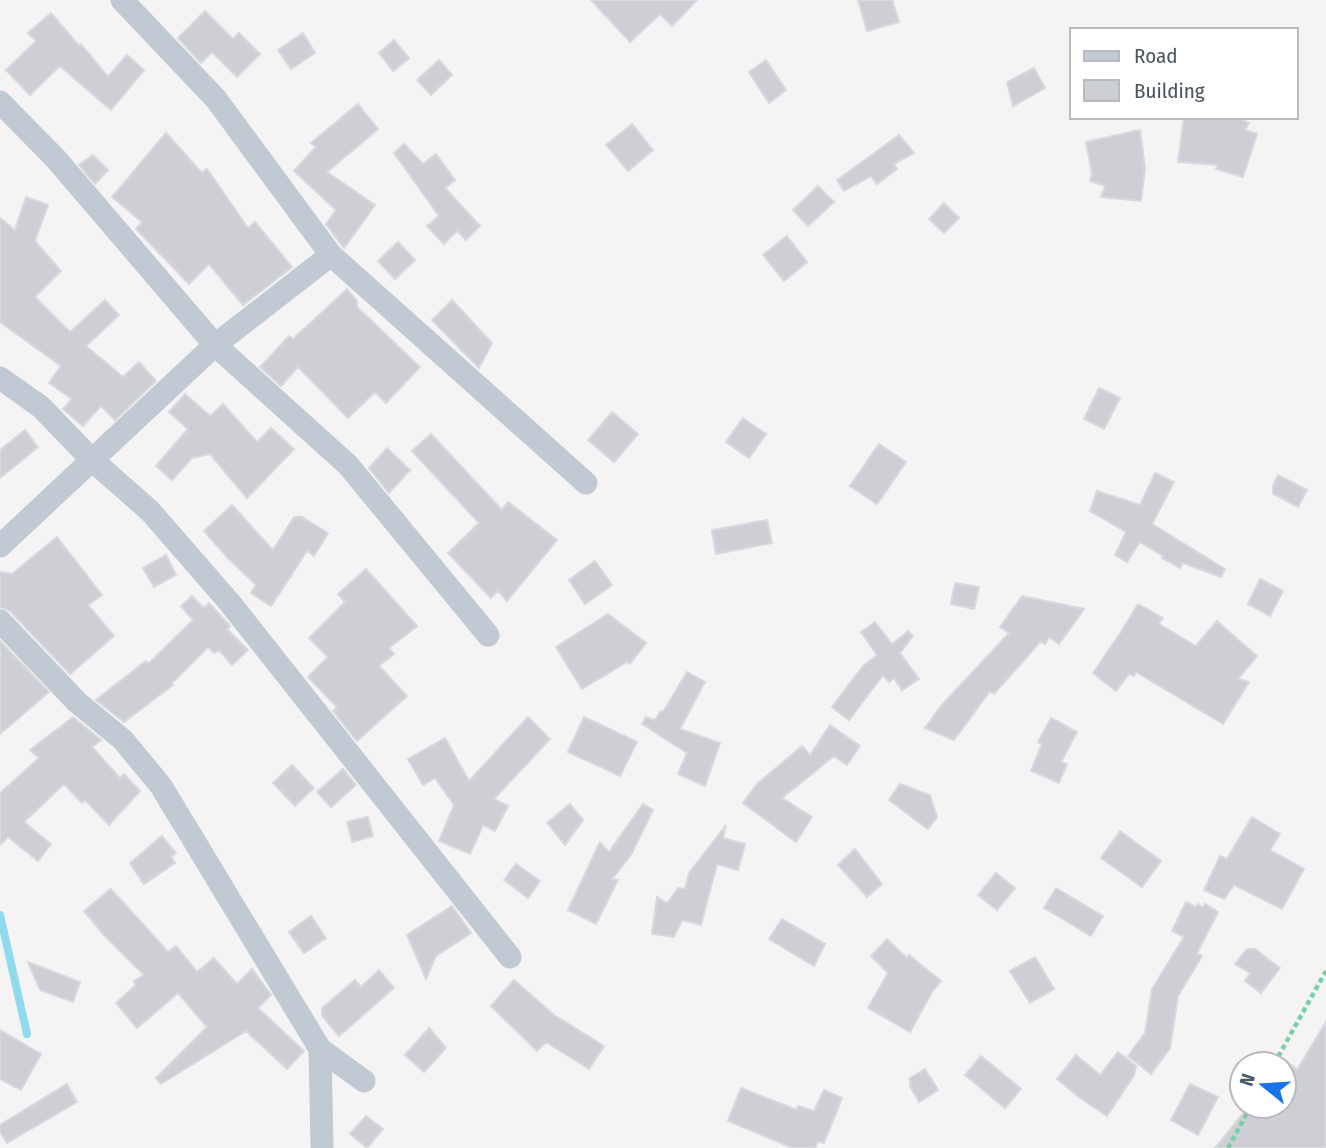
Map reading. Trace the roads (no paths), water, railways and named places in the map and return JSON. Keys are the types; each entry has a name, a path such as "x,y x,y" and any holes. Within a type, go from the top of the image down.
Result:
{"street":[{"path":"122,0 216,99 331,255 586,483"},
{"path":"0,103 56,159 215,345 348,465 488,635"},
{"path":"0,546 215,345 331,255"},
{"path":"0,378 41,407 92,460 150,511 230,603 510,957"},
{"path":"0,621 77,702 123,740 161,786 320,1049 364,1081"},
{"path":"320,1049 322,1148"}],"waterway":[{"path":"0,915 27,1034"}]}
